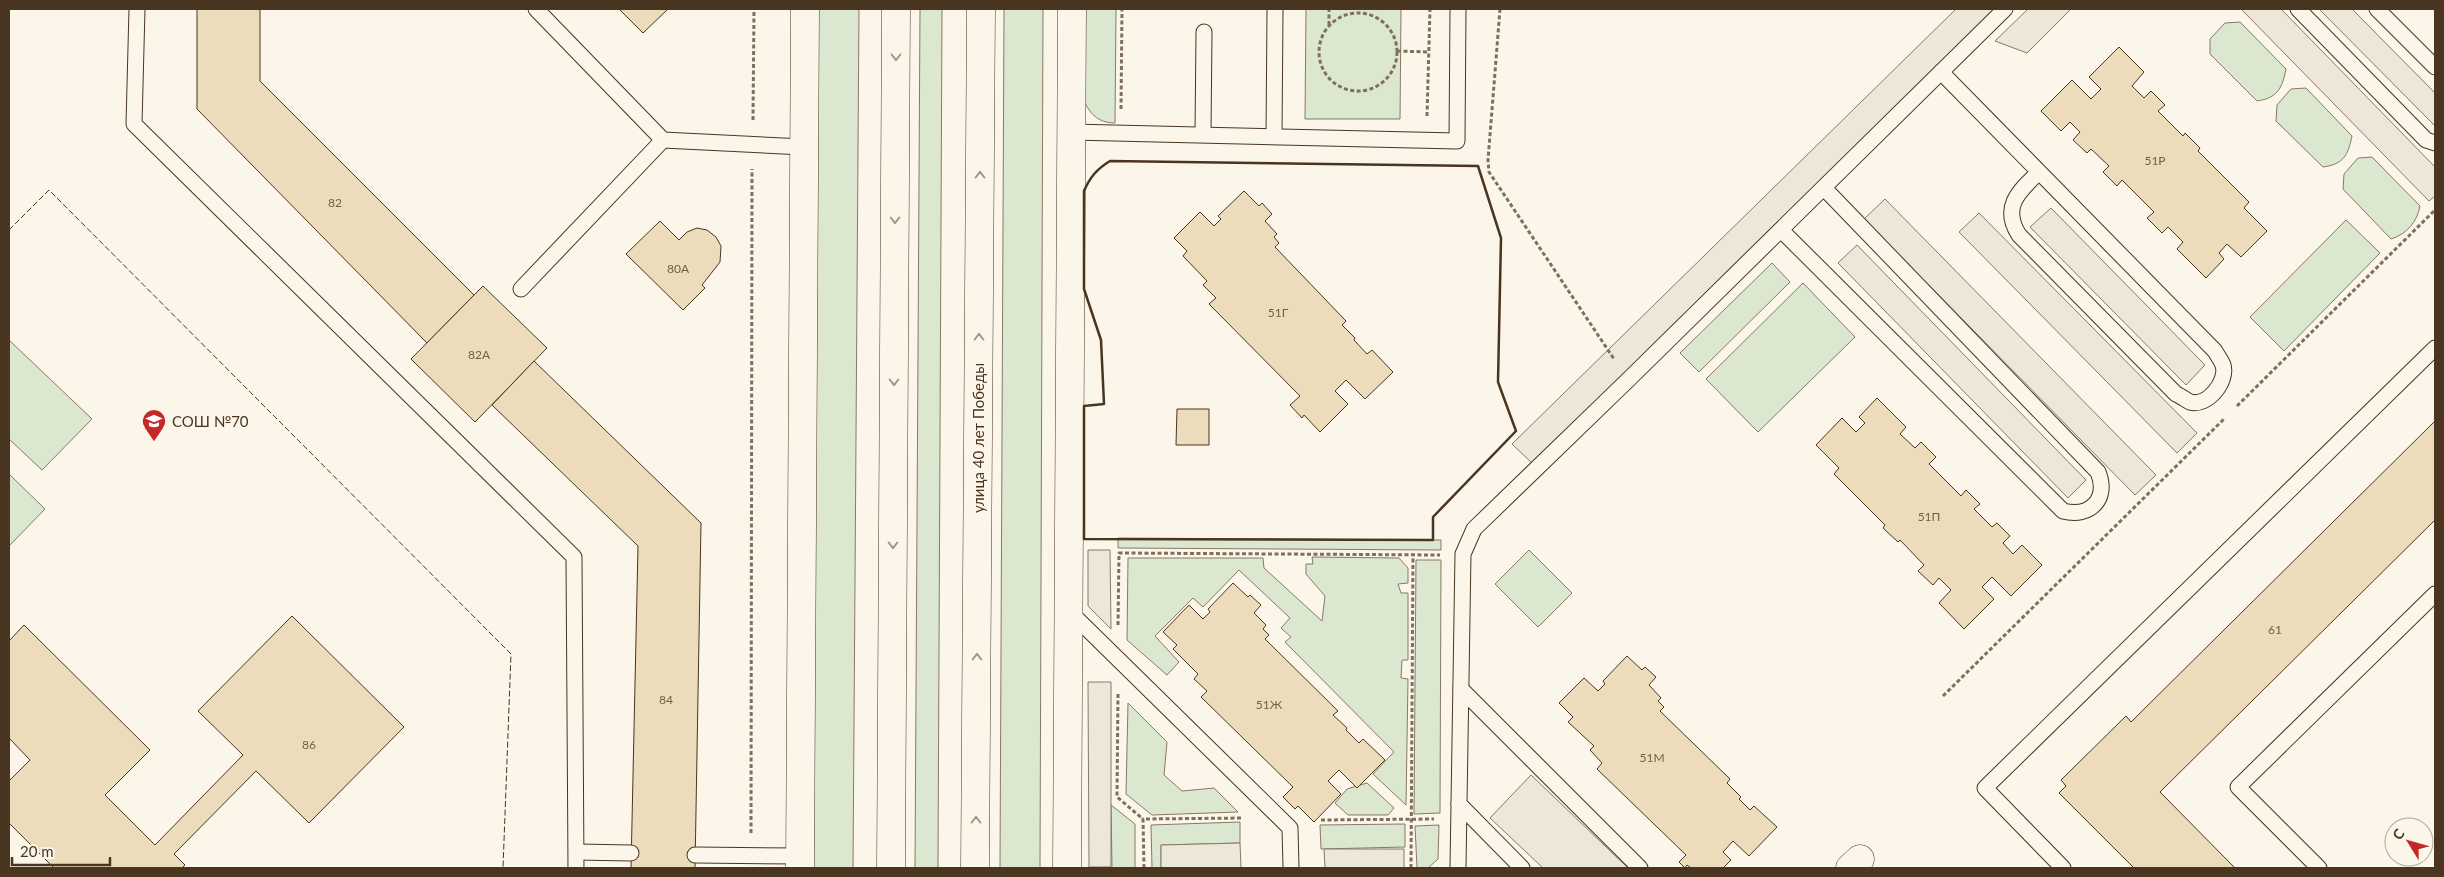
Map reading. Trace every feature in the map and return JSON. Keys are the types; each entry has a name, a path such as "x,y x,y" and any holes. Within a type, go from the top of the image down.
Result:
{"street":[{"path":"800,862 805,9"},
{"path":"891,868 896,9"},
{"name":"улица 40 лет Победы","path":"976,868 981,9"},
{"path":"1067,868 1072,9"}],"lane":[{"path":"137,9 134,124 574,557 576,868"},
{"path":"536,9 663,140 804,147"},
{"path":"1274,136 1276,9"},
{"path":"1071,132 1457,141 1458,9"},
{"path":"1458,868 1463,554 1474,529 1824,188 2004,9"},
{"path":"2298,9 2426,140 2435,143"},
{"path":"2378,9 2435,67"},
{"path":"1203,134 1204,32"},
{"path":"1941,72 2215,351 2224,366 2222,380 2214,393 2201,402 2192,402 2176,394 2019,235 2012,224 2012,208 2018,193 2039,172"},
{"path":"521,289 663,140"},
{"path":"1781,230 2063,511 2074,514 2086,510 2094,504 2101,494 2103,483 2098,472 1824,188"},
{"path":"2063,868 1985,788 2435,348"},
{"path":"2319,868 2238,787 2435,594"},
{"path":"1068,610 1290,828 1292,868"},
{"path":"1460,689 1640,868"},
{"path":"1459,804 1522,868"},
{"path":"577,852 631,853"},
{"path":"695,855 751,856 800,862"}],"path":[{"path":"751,856 752,145 754,9"},
{"path":"1122,9 1122,112"},
{"path":"1329,9 1329,25"},
{"path":"1426,140 1430,9"},
{"path":"1500,9 1488,160 1490,172 1497,187 1628,380"},
{"path":"1352,13 1368,14 1383,22 1393,35 1397,51 1394,67 1385,81 1371,90 1355,92 1339,87 1327,77 1319,62 1319,46 1329,25 1336,19 1352,13"},
{"path":"1397,51 1429,52"},
{"path":"2231,412 2435,210"},
{"path":"1943,696 2224,418"},
{"path":"1119,553 1442,554"},
{"path":"1411,868 1413,554"},
{"path":"1144,868 1143,819 1279,818"},
{"path":"1321,820 1440,819"}],"green space":[{"path":"817,9 859,9 853,868 811,868"},
{"path":"920,9 942,9 938,868 915,868"},
{"path":"1004,9 1043,9 1040,868 1000,868"},
{"path":"1083,9 1116,9 1115,123 1109,123 1094,116 1083,97"},
{"path":"1306,9 1401,9 1400,119 1305,119"},
{"path":"2240,22 2286,69 2280,87 2274,95 2264,100 2257,101 2210,54 2210,39 2225,23"},
{"path":"2306,88 2352,136 2347,153 2336,164 2323,167 2276,121 2277,105 2291,89"},
{"path":"2372,157 2420,206 2410,227 2402,234 2391,239 2343,189 2344,174 2358,158"},
{"path":"2346,220 2380,253 2284,351 2250,317"},
{"path":"1772,263 1790,282 1699,372 1680,353"},
{"path":"1803,283 1855,337 1758,432 1706,379"},
{"path":"9,340 92,419 42,470 9,439"},
{"path":"9,474 45,509 9,546"},
{"path":"1118,538 1441,540 1441,550 1118,548"},
{"path":"1529,550 1572,593 1538,627 1495,584"},
{"path":"1312,557 1399,558 1408,568 1408,583 1398,584 1401,593 1408,593 1408,660 1402,660 1401,678 1408,679 1406,805 1373,774 1394,752 1285,642 1291,637 1281,628 1290,618 1239,570 1203,607 1193,598 1155,636 1179,662 1167,675 1127,640 1128,558 1263,558 1264,568 1322,621 1325,596 1306,574 1306,564 1313,564"},
{"path":"1416,560 1441,560 1440,813 1414,814"},
{"path":"1128,703 1167,742 1164,775 1182,791 1214,788 1238,812 1152,815 1126,794"},
{"path":"1367,783 1394,808 1388,815 1348,815 1335,803 1347,789"},
{"path":"1111,805 1135,824 1135,868 1112,868"},
{"path":"1240,822 1240,843 1161,845 1161,868 1152,868 1151,825"},
{"path":"1405,824 1405,847 1321,849 1320,825"},
{"path":"1439,825 1438,859 1428,868 1417,868 1415,826"}],"shaded area":[{"path":"1956,9 1995,9 1532,463 1512,444"},
{"path":"2028,9 2071,9 2027,53 1995,41"},
{"path":"2241,9 2281,9 2435,167 2435,196 2429,201"},
{"path":"2319,9 2352,9 2435,93 2435,126"},
{"path":"1885,199 2156,475 2135,495 1864,219"},
{"path":"2051,208 2205,365 2186,385 2030,227"},
{"path":"1979,213 2197,433 2177,453 1959,232"},
{"path":"1857,245 2086,480 2068,498 1838,263"},
{"path":"1088,550 1110,550 1111,629 1088,606"},
{"path":"1088,682 1111,682 1111,867 1089,867"},
{"path":"1531,775 1628,868 1543,868 1490,818"},
{"path":"1240,843 1241,868 1161,868 1161,845"},
{"path":"1324,849 1404,849 1404,868 1325,868"}],"building":[{"path":"197,9 260,9 260,81 474,295 427,343 197,109"},
{"path":"619,9 668,9 643,33"},
{"path":"2119,47 2144,72 2132,86 2144,98 2151,91 2165,105 2158,111 2183,136 2185,133 2200,148 2198,151 2249,202 2244,208 2267,231 2241,257 2227,244 2219,253 2224,259 2206,278 2177,249 2183,242 2168,227 2162,233 2147,218 2154,212 2122,180 2117,186 2103,172 2109,166 2091,149 2087,153 2073,140 2080,132 2070,122 2061,131 2041,111 2072,80 2091,99 2101,89 2089,77"},
{"path":"1244,191 1259,206 1262,203 1272,214 1265,221 1277,234 1274,237 1279,243 1275,247 1346,321 1342,325 1367,354 1372,350 1393,372 1365,399 1346,380 1335,391 1348,404 1320,432 1304,415 1302,418 1290,405 1300,396 1209,304 1216,298 1203,285 1207,281 1183,256 1187,251 1174,238 1200,212 1214,226 1221,219 1218,216"},
{"path":"660,221 679,240 687,232 697,228 707,230 716,237 721,246 720,262 702,285 705,288 683,310 626,254"},
{"path":"483,286 547,348 475,422 411,359"},
{"path":"534,361 701,523 695,868 631,868 638,546 492,405"},
{"path":"1877,398 1906,427 1900,434 1915,448 1921,442 1936,457 1929,464 1961,496 1966,490 1980,504 1974,509 1992,527 1997,523 2010,536 2003,543 2013,554 2022,545 2042,565 2011,596 1992,577 1982,587 1994,599 1964,629 1939,603 1951,590 1939,578 1933,585 1918,571 1924,565 1900,540 1898,542 1883,528 1885,525 1834,474 1839,468 1816,445 1842,418 1856,432 1865,423 1859,417"},
{"path":"1177,409 1209,409 1209,445 1176,445"},
{"path":"2435,421 2435,520 2160,792 2235,868 2134,868 2059,793 2066,786 2061,780 2126,716 2131,722"},
{"path":"1233,583 1248,597 1250,595 1261,605 1254,613 1266,625 1263,629 1269,635 1265,639 1338,711 1333,715 1347,728 1346,730 1359,743 1363,739 1385,760 1357,788 1339,770 1328,781 1341,794 1314,822 1298,806 1295,809 1283,797 1293,787 1201,697 1207,691 1194,679 1198,674 1173,649 1177,645 1163,632 1189,605 1203,619 1210,612 1208,609"},
{"path":"292,616 404,727 309,823 256,771 174,854 185,865 182,868 54,868 9,823 9,781 30,760 9,738 9,641 24,625 150,750 105,795 155,845 243,755 198,711"},
{"path":"1627,656 1642,670 1645,667 1656,677 1649,685 1661,698 1658,701 1664,707 1660,711 1730,779 1727,783 1741,797 1739,799 1750,810 1754,806 1777,827 1749,856 1733,841 1723,852 1731,860 1723,868 1691,868 1687,865 1685,868 1679,862 1686,855 1597,769 1602,763 1590,750 1594,746 1568,722 1573,717 1559,703 1584,678 1598,691 1605,684 1603,681"}],"fence":[{"path":"9,230 49,190 511,654 503,868"}],"wall":[{"path":"1110,161 1478,166 1501,238 1498,382 1516,431 1433,517 1433,540 1084,539 1084,406 1104,404 1101,340 1084,289 1084,191 1094,174 1110,161"}],"place":[{"name":"СОШ №70","path":"154,442"}]}
